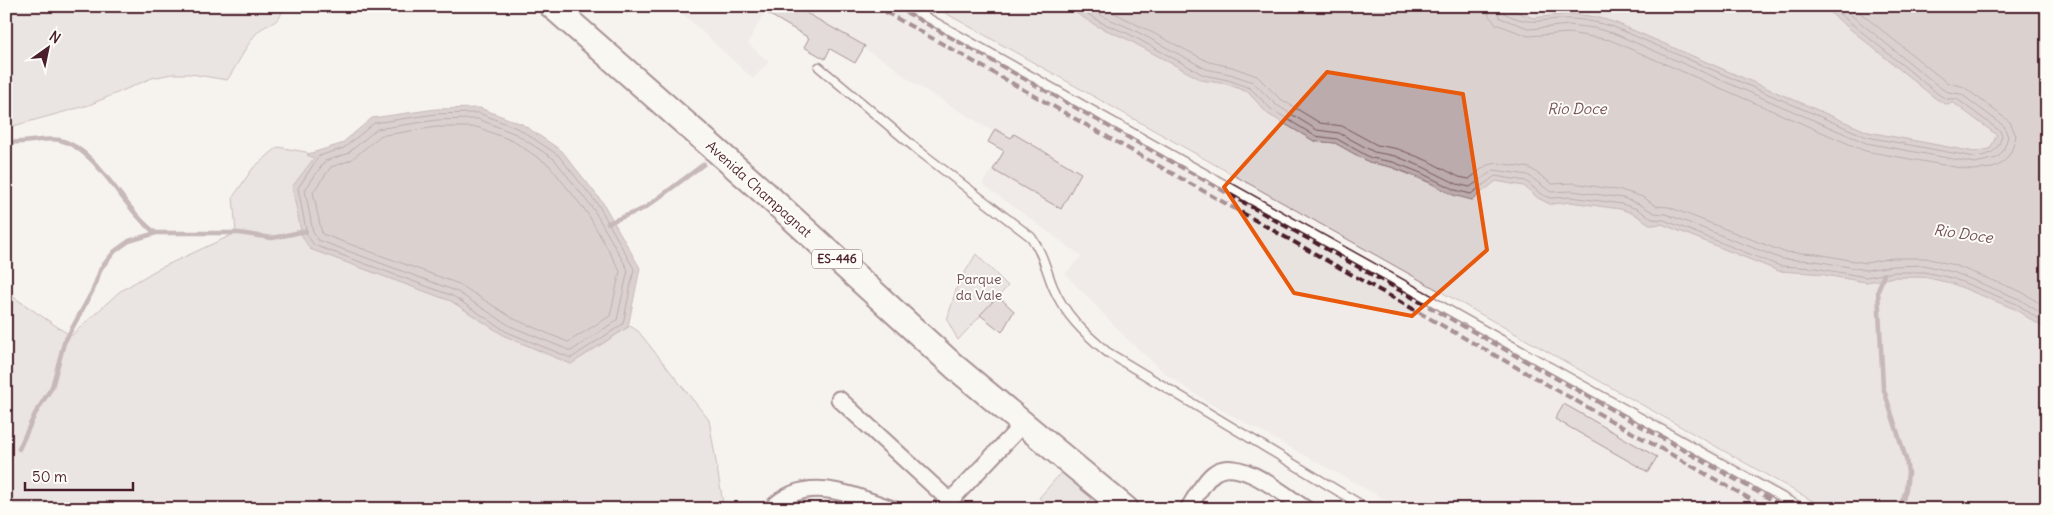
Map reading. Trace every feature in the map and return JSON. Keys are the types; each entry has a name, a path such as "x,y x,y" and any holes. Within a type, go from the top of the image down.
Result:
{"main road":[{"name":"Avenida Champagnat","path":"552,6 1022,425 1126,509"}],"street":[{"path":"839,399 944,505 1022,425"},
{"path":"1188,509 1211,475 1227,467 1240,469 1306,509"},
{"path":"771,509 792,494 827,488 849,493 893,509"}],"lane":[{"path":"906,6 1802,509"},
{"path":"819,66 919,151 1031,237 1039,248 1053,286 1065,310 1076,325 1107,352 1368,509"}],"highlighted area":[{"path":"1327,72 1463,94 1487,250 1412,316 1294,293 1224,187"}],"shaded area":[{"path":"674,6 768,6 748,43 769,62 753,79"},
{"path":"794,6 916,6 1642,415 1645,411 1818,509 1402,509 1209,403 1168,376 1129,341 1065,274 1081,256 982,184 1004,151 994,132 910,81 891,65"}],"green space":[{"path":"6,6 284,6 282,13 276,21 255,35 227,80 191,74 172,74 152,78 89,105 6,128"},
{"path":"933,6 1065,6 1097,26 1127,39 1202,80 1227,84 1248,92 1268,114 1314,141 1335,143 1369,162 1391,167 1472,200 1496,181 1524,186 1538,198 1550,204 1571,202 1621,209 1634,214 1651,225 1662,224 1779,271 1814,273 1866,282 1894,277 1924,277 1951,283 2015,309 2047,330 2047,509 1827,509"},
{"path":"1502,6 1822,6 1935,98 1954,103 1997,135 1990,149 1974,152 1868,132 1616,23 1596,17 1570,14 1533,18"},
{"path":"278,147 306,152 314,158 310,249 451,301 505,336 571,364 630,326 638,331 709,420 724,509 6,509 6,292 71,336 119,292 156,270 236,233 233,197 253,168"},
{"name":"Parque da Vale","path":"976,254 1008,286 958,340 947,320 957,286"},
{"path":"1065,468 1095,495 1083,509 1053,509 1039,498"}],"water":[{"name":"Rio Doce","path":"1065,6 1502,6 1533,18 1570,14 1596,17 1616,23 1868,132 1974,152 1990,149 1997,135 1954,103 1945,104 1935,98 1822,6 2047,6 2047,330 2015,309 1951,283 1924,277 1894,277 1866,282 1814,273 1779,271 1662,224 1651,225 1635,214 1621,209 1571,202 1550,204 1538,198 1524,186 1496,181 1472,200 1453,195 1419,177 1391,167 1369,162 1335,143 1314,141 1268,114 1248,92 1227,84 1202,80 1127,39 1097,26"},
{"path":"480,108 522,124 562,151 603,203 640,268 628,327 571,364 505,336 451,301 310,249 302,236 292,187 314,158 308,154 341,144 372,118 436,109"}],"building":[{"path":"768,6 794,6 865,46 855,63 830,49 825,59 804,47 809,38 765,12"},
{"path":"995,129 1011,138 1014,134 1081,173 1061,209 993,170 1004,151 988,142"},
{"path":"998,296 1014,311 1002,332 980,315"},
{"path":"1564,404 1657,457 1648,472 1555,419"}],"waterway":[{"path":"6,142 55,139 74,146 87,155 133,211 156,233"},
{"path":"608,223 645,208 704,164"},
{"path":"19,449 35,414 52,387 64,343 93,290 101,268 115,251 129,241 156,233 239,233 272,238 306,231"},
{"path":"1884,274 1878,291 1883,387 1906,459 1908,473 1906,489 1900,509"}],"railway":[{"path":"875,6 1768,509"},
{"path":"895,6 1788,509"}]}
